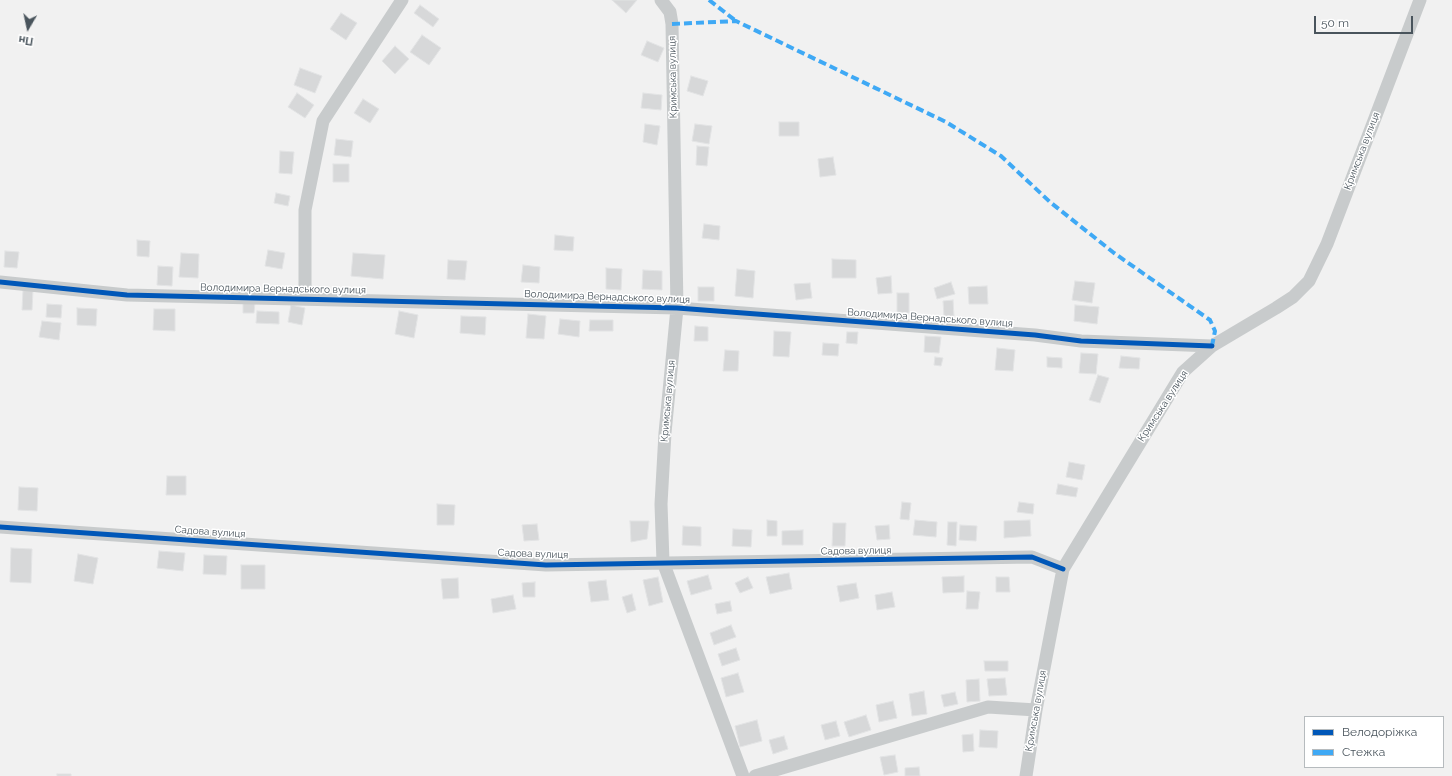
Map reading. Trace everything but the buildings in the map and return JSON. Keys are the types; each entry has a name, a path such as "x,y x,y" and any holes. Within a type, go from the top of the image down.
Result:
{"street":[{"path":"305,298 305,210 323,121 402,0"},
{"name":"Кримська вулиця","path":"661,0 670,12 672,24 677,308 665,433 661,504 664,562 743,776"},
{"name":"Кримська вулиця","path":"1026,776 1036,710 1064,568 1183,372 1212,346 1293,297 1309,281 1327,244 1420,0"},
{"name":"Володимира Вернадського вулиця","path":"0,282 127,295 305,298 677,308 1027,335 1081,341 1212,346"},
{"name":"Садова вулиця","path":"0,527 546,565 1032,557 1064,568"},
{"path":"755,776 988,707 1036,710"}],"marked path":[{"path":"709,0 736,21"},
{"path":"672,24 736,21 946,122 1001,156 1050,202 1114,253 1210,320 1215,331 1212,346"}],"cycle path":[{"path":"0,282 127,295 677,308 1035,335 1081,341 1212,346"},
{"path":"0,527 546,565 1032,557 1063,569"}]}
